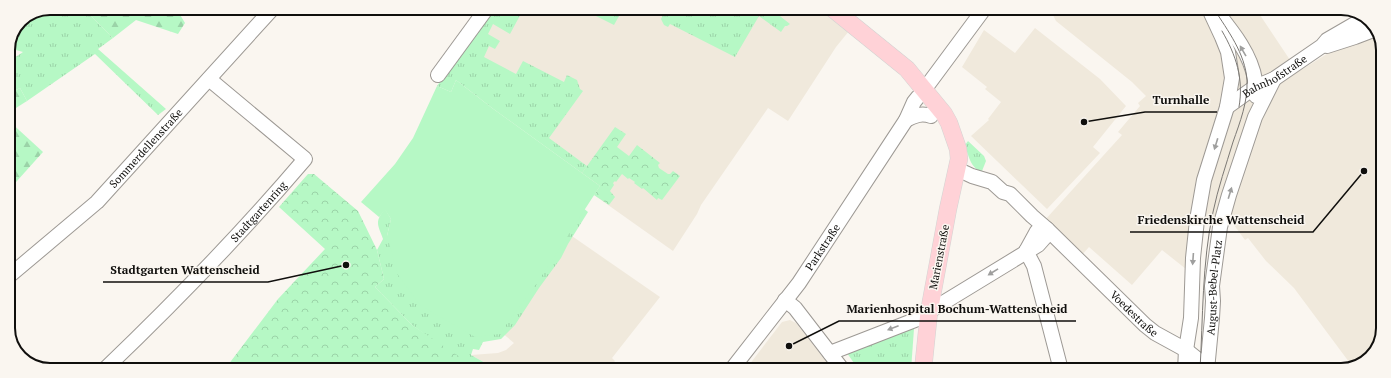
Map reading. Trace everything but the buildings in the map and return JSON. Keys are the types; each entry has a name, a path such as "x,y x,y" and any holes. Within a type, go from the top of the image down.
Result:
{"main road":[{"path":"840,15 907,69 921,93 931,116 945,138 957,169"},
{"path":"921,93 949,123 958,149 959,159 957,169"},
{"name":"Marienstraße","path":"924,363 928,312 957,169"}],"street":[{"name":"Sommerdellenstraße","path":"15,271 97,202 267,15"},
{"path":"438,75 482,15"},
{"name":"Parkstraße","path":"737,363 799,283 906,120 914,102 980,15"},
{"name":"August-Bebel-Platz","path":"1187,363 1186,350 1191,318 1193,258 1197,220 1204,180 1227,107 1232,78 1222,37 1212,15"},
{"name":"August-Bebel-Platz","path":"1220,15 1232,31 1246,55 1254,78 1256,100 1254,110 1255,117"},
{"name":"Bahnhofstraße","path":"1227,107 1255,87 1274,79 1322,46 1327,40 1360,21"},
{"name":"Bahnhofstraße","path":"1322,46 1330,46 1370,31"},
{"name":"Stadtgartenring","path":"111,363 200,276 266,205 305,159 209,79"},
{"name":"August-Bebel-Platz","path":"1208,363 1213,301 1212,286 1219,232 1229,195 1255,117 1274,79"},
{"path":"906,120 919,114 931,116"},
{"name":"Voedestraße","path":"957,169 972,176 992,182 1003,192 1010,194 1032,216 1043,232 1065,248 1155,333 1186,350 1201,363"},
{"path":"830,353 915,320 1038,245 1043,232"},
{"path":"1026,251 1034,266 1059,363"},
{"path":"785,300 795,308 837,363"}],"shaded area":[{"path":"487,15 829,15 849,31 836,47 788,121 768,108 701,205 697,214 673,251 594,195 600,186 532,136 455,59"},
{"path":"1053,15 1260,15 1298,72 1330,52 1373,36 1376,48 1376,328 1373,342 1366,353 1349,362 1294,288 1266,261 1248,238 1245,240 1231,221 1226,225 1191,219 1186,269 1162,250 1132,285 1089,247 1081,256 1044,221 1122,135 1118,132 1140,106 1138,103 1146,96 1132,82 1056,21"},
{"path":"1035,28 1100,79 1126,106 1093,147 1100,153 1047,209 971,136 989,120 988,119 1001,102 985,89 987,87 962,67 984,30 1015,53"},
{"path":"569,234 660,297 612,358 615,361 614,363 485,363 471,355 498,353 506,350 514,343 501,332"},
{"path":"790,320 796,323 827,363 751,363 782,322"}],"green space":[{"path":"50,15 90,15 113,38 98,49 166,109 158,115 95,54 27,101 20,88 15,90 15,57 23,52 15,50 16,43 21,30 30,21"},
{"path":"90,15 180,15 185,23 178,34 136,20 113,38"},
{"path":"487,15 520,15 510,34 493,24 488,34 500,41 495,49 489,46 484,57 516,74 523,61 564,82 567,75 577,80 580,89 583,91 549,138 587,166 582,173 456,80 451,92 437,86"},
{"path":"594,15 620,15 614,25"},
{"path":"663,15 779,15 790,24 785,26 781,32 759,16 735,57 670,24 668,27 664,25 661,19"},
{"path":"456,80 492,108 600,186 537,283 499,334 475,337 420,305 398,275 387,236 391,219 385,210 379,217 361,202 395,164 413,138 437,86 451,92"},
{"path":"20,88 27,101 15,109 15,90"},
{"path":"15,126 43,152 15,183"},
{"path":"615,127 626,134 617,147 629,156 637,145 660,163 658,165 659,168 668,174 673,171 680,176 662,200 658,198 657,200 643,188 642,189 634,183 635,182 622,174 616,182 615,181 613,183 614,185 610,191 615,197 609,205 594,195 600,186 582,173"},
{"path":"968,141 984,156 986,161 982,171 975,168 970,161 965,145"},
{"path":"308,174 314,174 358,211 377,250 384,279 375,287 412,325 469,363 230,363 278,299 325,249 279,207"},
{"path":"582,207 588,212 561,258 515,325 501,339 483,342 479,350 473,349 471,355 485,363 468,363 451,353 412,325 375,287 384,279 377,250 383,239 378,221 385,209 391,219 387,236"},
{"path":"908,328 914,329 912,363 854,363 847,353"}],"tram line":[{"path":"1200,363 1205,271 1209,231 1220,185 1243,112 1247,88 1246,70 1243,61 1235,43 1218,15"},
{"path":"1222,31 1235,58 1238,68 1240,77 1239,107"}],"place":[{"name":"Turnhalle","path":"1084,122"},
{"name":"Friedenskirche Wattenscheid","path":"1364,171"},
{"name":"Stadtgarten Wattenscheid","path":"346,265"},
{"name":"Marienhospital Bochum-Wattenscheid","path":"789,346"}]}
